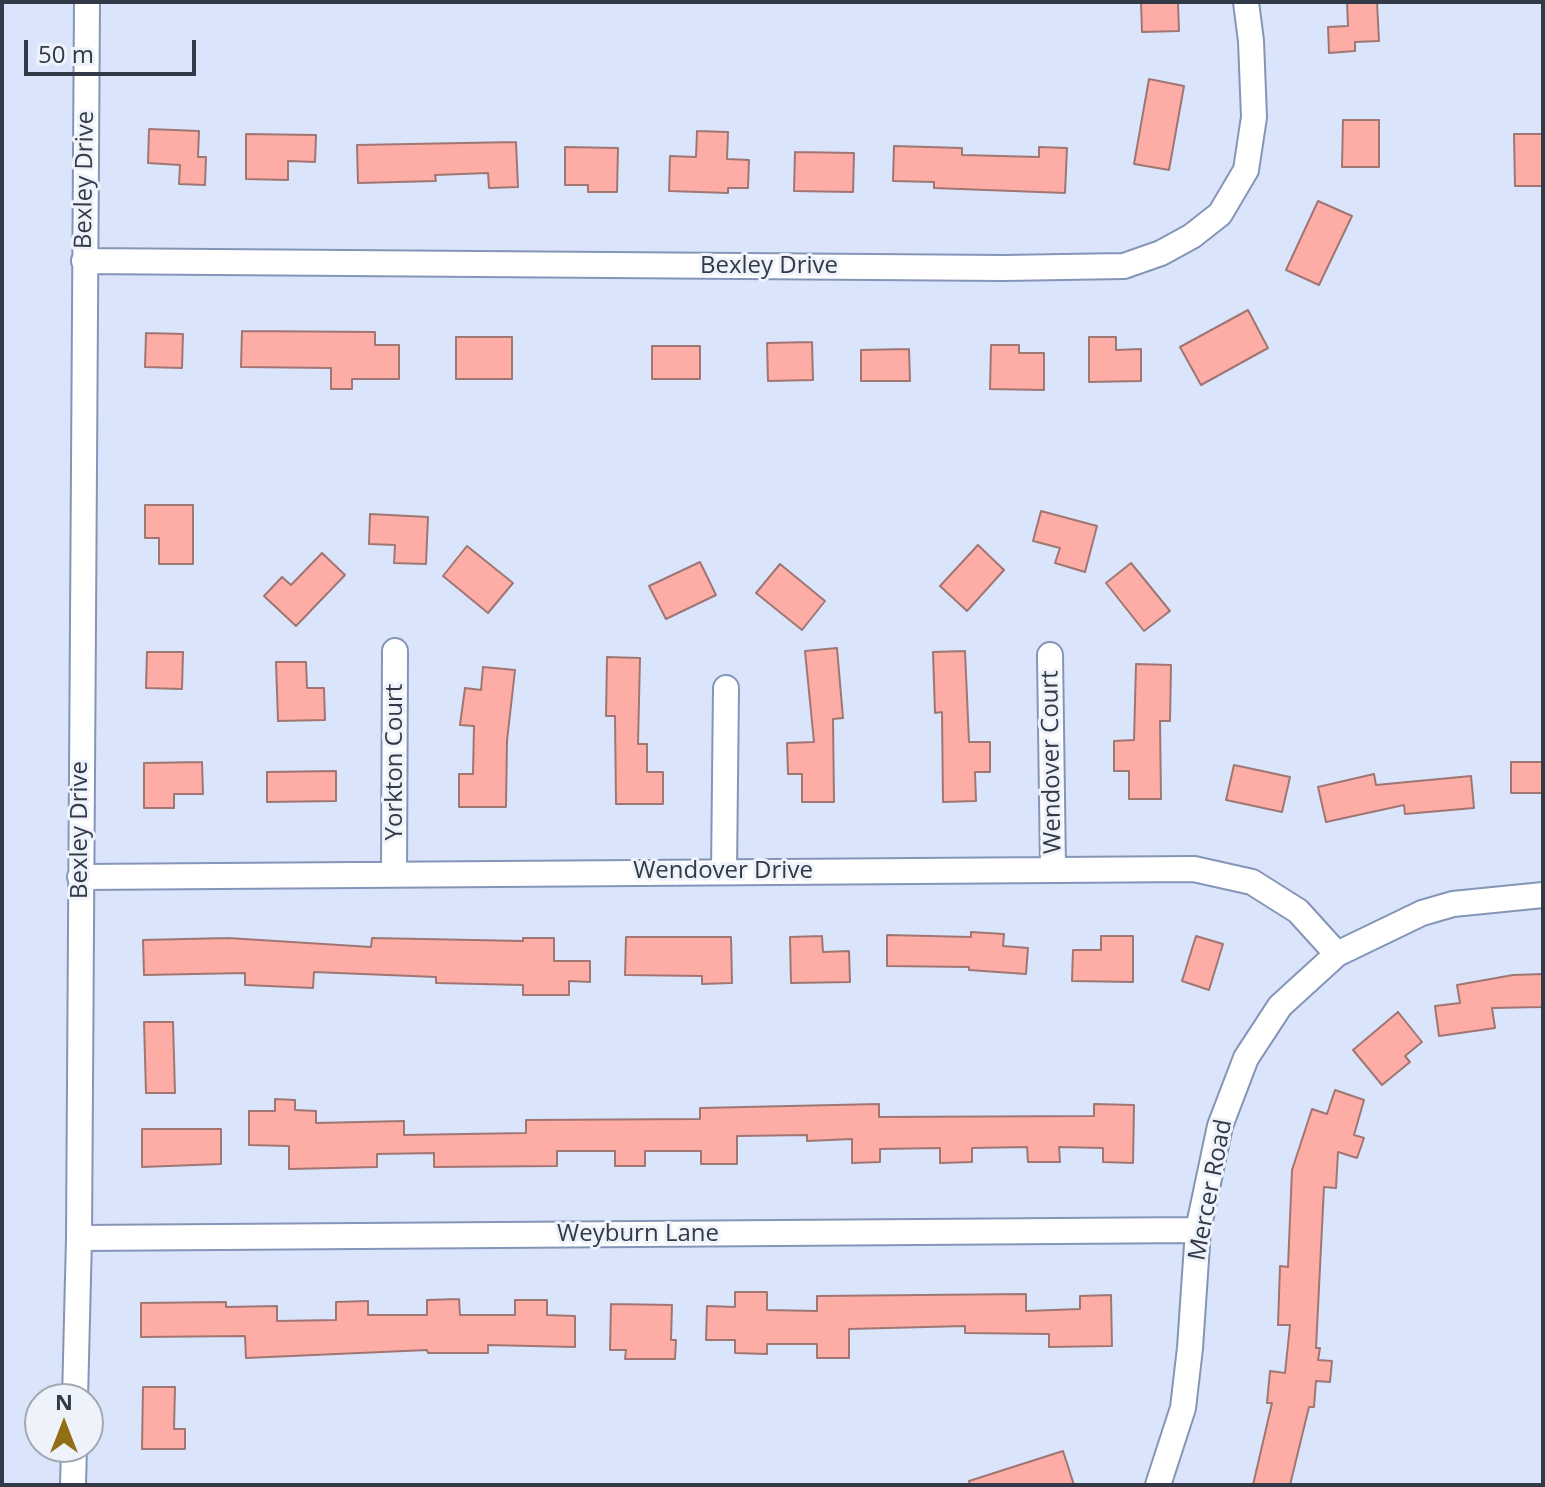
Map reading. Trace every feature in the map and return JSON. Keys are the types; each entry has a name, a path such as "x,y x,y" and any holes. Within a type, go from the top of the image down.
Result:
{"street":[{"name":"Bexley Drive","path":"75,1383 87,2"},
{"name":"Bexley Drive","path":"84,261 1003,268 1124,266 1161,253 1192,236 1220,214 1246,170 1254,117 1246,2"},
{"name":"Yorkton Court","path":"394,874 395,651"},
{"name":"Wendover Court","path":"1050,655 1053,869"},
{"path":"724,872 726,688"},
{"name":"Wendover Drive","path":"80,877 1194,869 1252,882 1298,911 1337,954"},
{"name":"Mercer Road","path":"1158,1485 1183,1408 1198,1230 1220,1126 1246,1058 1280,1006 1337,954 1422,913 1453,904 1543,895"},
{"name":"Weyburn Lane","path":"79,1238 1198,1230"},
{"path":"73,1485 74,1463"}],"building":[{"path":"1141,2 1178,2 1179,31 1142,32"},
{"path":"1347,2 1377,2 1379,41 1355,42 1355,51 1329,53 1328,27 1348,26"},
{"path":"1149,79 1184,86 1169,170 1134,164"},
{"path":"1343,120 1379,120 1379,167 1342,167"},
{"path":"149,129 199,131 198,157 206,157 205,185 179,184 180,165 148,163"},
{"path":"697,131 728,132 727,159 749,160 748,188 728,188 728,193 669,191 670,156 696,157"},
{"path":"246,134 316,135 315,162 288,161 288,180 246,179"},
{"path":"1514,134 1543,134 1543,186 1515,186"},
{"path":"516,142 518,187 489,188 488,173 435,175 436,181 358,183 357,145"},
{"path":"894,146 962,148 962,155 1039,157 1039,147 1067,148 1065,193 934,188 934,182 893,181"},
{"path":"565,147 618,148 617,192 588,192 588,185 565,185"},
{"path":"795,152 854,153 853,192 794,191"},
{"path":"1318,201 1352,216 1319,285 1286,270"},
{"path":"1248,310 1268,348 1201,385 1180,347"},
{"path":"242,331 375,332 375,345 399,345 399,379 352,379 352,389 331,389 331,368 241,367"},
{"path":"146,333 183,334 182,368 145,367"},
{"path":"456,337 512,337 512,379 456,379"},
{"path":"1089,337 1116,337 1116,350 1141,349 1141,381 1089,382"},
{"path":"812,342 813,380 768,381 767,343"},
{"path":"991,345 1019,345 1019,353 1044,353 1044,390 990,389"},
{"path":"652,346 700,346 700,379 652,379"},
{"path":"909,349 910,381 861,381 861,350"},
{"path":"145,505 193,505 193,564 159,564 159,538 145,538"},
{"path":"1041,511 1097,526 1085,572 1055,563 1060,548 1033,541"},
{"path":"370,514 428,517 426,564 394,563 395,545 369,544"},
{"path":"978,545 1004,570 967,611 940,586"},
{"path":"467,546 513,583 488,613 443,576"},
{"path":"322,553 345,575 296,626 264,596 282,577 291,585"},
{"path":"700,562 716,595 666,619 649,586"},
{"path":"1131,563 1170,611 1144,631 1106,583"},
{"path":"780,564 825,601 802,630 756,593"},
{"path":"837,648 843,718 833,719 834,802 802,802 802,774 788,774 787,743 814,742 805,651"},
{"path":"965,651 969,742 990,742 990,772 975,772 976,801 943,802 942,712 935,713 933,652"},
{"path":"147,652 183,652 182,689 146,688"},
{"path":"607,657 640,658 638,744 647,744 647,772 663,772 663,804 616,804 615,716 606,716"},
{"path":"276,662 306,662 307,688 324,688 325,720 278,721"},
{"path":"1136,664 1171,665 1170,721 1160,721 1161,799 1129,799 1129,771 1114,771 1114,741 1134,740"},
{"path":"483,667 515,670 507,741 506,807 459,807 459,774 473,774 474,726 460,725 465,688 481,690"},
{"path":"202,762 203,794 174,794 174,808 144,808 144,763"},
{"path":"1511,762 1543,762 1543,793 1511,793"},
{"path":"1234,765 1290,777 1282,812 1226,800"},
{"path":"336,771 336,801 267,802 267,772"},
{"path":"1374,774 1376,785 1471,776 1474,808 1405,814 1404,805 1326,822 1318,787"},
{"path":"971,932 1004,934 1003,946 1028,948 1026,974 969,970 969,967 887,966 887,935 971,937"},
{"path":"822,936 823,952 849,951 850,982 791,983 790,937"},
{"path":"1101,936 1133,936 1133,982 1072,981 1073,950 1101,950"},
{"path":"1196,936 1223,944 1209,990 1182,981"},
{"path":"626,937 731,937 732,983 702,984 702,976 625,975"},
{"path":"228,938 371,947 372,938 523,941 523,938 554,938 554,961 590,961 590,982 569,981 569,995 523,995 523,985 436,983 436,977 314,972 313,988 245,985 245,973 144,975 143,940"},
{"path":"1543,974 1543,1007 1492,1008 1495,1028 1439,1036 1435,1006 1460,1003 1457,985 1513,975"},
{"path":"1398,1012 1422,1042 1405,1056 1410,1062 1382,1085 1353,1050"},
{"path":"144,1022 173,1022 175,1093 146,1093"},
{"path":"1335,1090 1364,1100 1354,1135 1364,1138 1357,1158 1338,1152 1336,1188 1324,1187 1316,1348 1320,1348 1318,1360 1332,1361 1330,1382 1316,1381 1314,1407 1309,1407 1290,1485 1253,1485 1272,1403 1267,1403 1270,1371 1285,1373 1290,1325 1278,1325 1280,1266 1288,1267 1292,1170 1312,1109 1327,1114"},
{"path":"275,1099 295,1100 295,1110 316,1111 316,1123 404,1121 404,1135 526,1133 526,1120 700,1119 700,1108 879,1104 879,1117 1094,1116 1094,1104 1134,1105 1133,1163 1103,1162 1103,1148 1059,1147 1060,1162 1028,1162 1027,1147 972,1148 972,1162 940,1163 940,1148 880,1149 880,1162 852,1163 852,1139 807,1141 807,1135 737,1136 737,1164 701,1164 701,1151 645,1151 645,1166 615,1166 615,1151 557,1151 557,1166 434,1167 434,1153 377,1154 377,1167 289,1169 289,1146 249,1145 249,1111 275,1111"},
{"path":"142,1129 221,1129 221,1164 142,1167"},
{"path":"735,1292 767,1292 767,1310 817,1311 817,1296 1026,1294 1026,1311 1080,1309 1080,1296 1111,1295 1112,1346 1049,1347 1049,1334 965,1333 965,1326 849,1329 849,1358 817,1358 817,1344 767,1344 767,1354 735,1353 735,1340 706,1340 707,1306 735,1307"},
{"path":"459,1299 460,1315 515,1315 515,1300 547,1300 547,1315 575,1316 575,1347 488,1345 488,1353 428,1353 427,1350 246,1358 245,1336 141,1337 141,1303 226,1302 226,1307 277,1306 277,1321 336,1320 336,1302 368,1301 368,1315 427,1315 427,1300"},
{"path":"611,1304 672,1305 671,1340 676,1340 675,1359 625,1359 626,1350 610,1350"},
{"path":"143,1387 175,1387 174,1429 185,1429 185,1449 142,1449"},
{"path":"1063,1451 1074,1485 970,1485 969,1481"}]}
